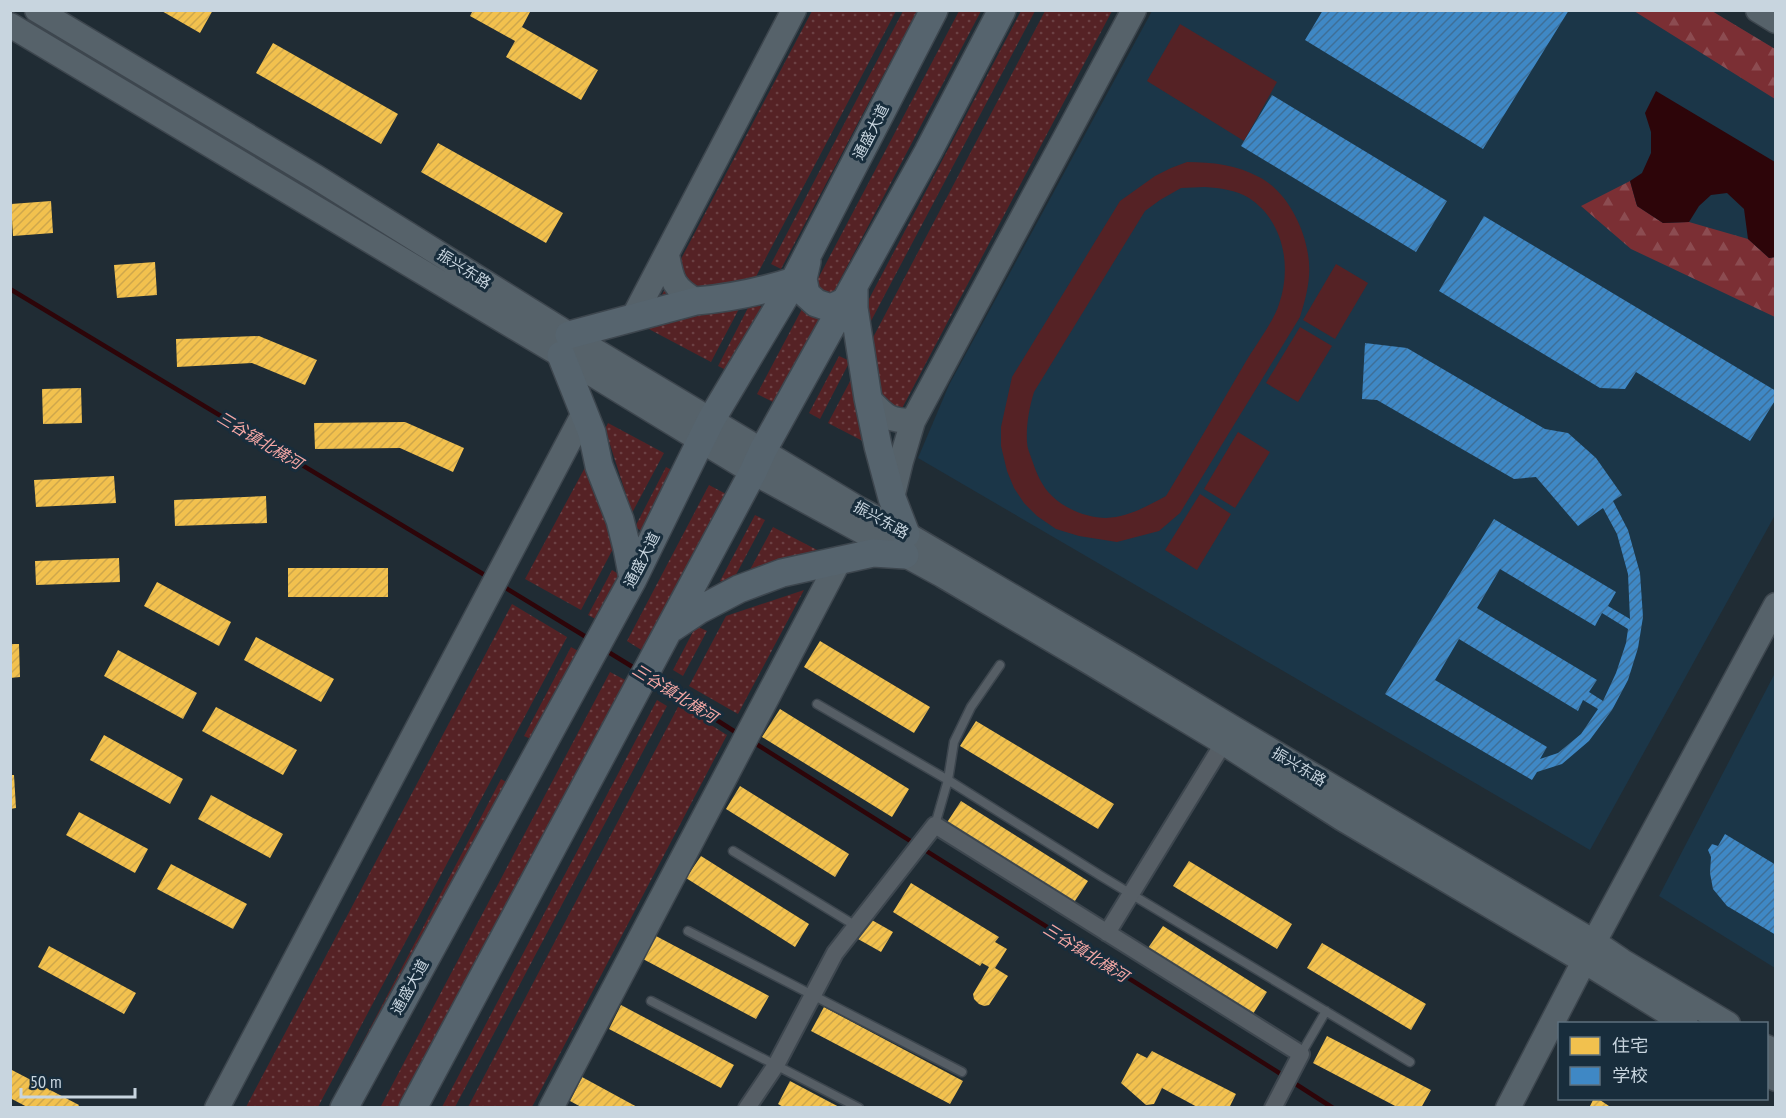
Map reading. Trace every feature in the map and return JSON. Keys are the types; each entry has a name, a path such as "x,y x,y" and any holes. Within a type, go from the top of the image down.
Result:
{"main road":[{"name":"通盛大道","path":"344,1107 633,579 706,430 808,254 934,10"},
{"path":"413,1107 758,461 928,152 1002,10"},
{"path":"808,254 803,279 806,294 816,303 831,308 850,294"},
{"path":"633,579 620,520 599,466 592,433 565,345 634,316 696,301 770,288 794,280"},
{"path":"668,630 699,610 739,589 782,573 905,544 867,398 850,294"}],"street":[{"name":"振兴东路","path":"37,10 316,177 565,345"},
{"path":"634,316 794,10"},
{"path":"892,498 914,421 1134,10"},
{"path":"1758,10 1776,21"},
{"name":"振兴东路","path":"10,25 565,345 758,461 905,544 1093,664 1228,736 1343,819 1589,951 1685,1022"},
{"path":"667,255 672,279 681,292 696,301"},
{"path":"867,398 895,421 914,421"},
{"path":"217,1107 584,413"},
{"path":"551,1107 840,559"},
{"path":"1508,1107 1589,951 1776,605"},
{"path":"1107,933 1228,736"},
{"path":"747,1107 776,1065 835,953 935,825 1301,1054 1273,1107"},
{"name":"振兴东路","path":"1589,951 1622,961 1726,1022"}],"lane":[{"path":"935,825 948,780 954,742 971,707 1000,665"},
{"path":"817,704 948,780 1410,1062"},
{"path":"733,851 856,926"},
{"path":"688,931 962,1072"},
{"path":"651,1001 859,1107"},
{"path":"1301,1054 1326,1011"}],"shaded area":[{"path":"812,11 896,11 711,362 645,327"},
{"path":"903,11 917,11 781,269 771,264"},
{"path":"959,11 981,11 830,299 812,290"},
{"path":"1021,11 1035,11 871,321 860,316"},
{"path":"1045,11 1112,11 880,450 828,423"},
{"path":"1152,11 1712,11 1775,49 1775,515 1590,850 918,458 949,385"},
{"path":"1180,24 1277,82 1244,141 1147,81"},
{"path":"1656,91 1775,162 1775,257 1769,258 1748,239 1744,209 1727,193 1711,195 1699,206 1689,222 1663,223 1637,206 1630,181 1642,173 1651,153 1651,132 1645,113"},
{"path":"1187,162 1224,165 1259,177 1281,194 1297,220 1307,248 1309,263 1306,297 1300,317 1180,513 1159,531 1117,542 1079,536 1056,529 1037,516 1014,488 1001,446 1001,427 1012,377 1120,201 1155,176","holes":["1205,187 1244,195 1261,208 1270,219 1282,246 1284,260 1283,290 1277,311 1166,496 1122,516 1099,518 1077,512 1057,501 1048,492 1034,465 1027,436 1028,417 1034,392 1145,211 1181,188"]},
{"path":"1336,264 1368,283 1335,339 1303,320"},
{"path":"751,302 762,307 728,371 718,366"},
{"path":"803,307 821,315 775,403 757,394"},
{"path":"1300,327 1332,346 1298,402 1266,383"},
{"path":"839,356 850,361 820,419 809,413"},
{"path":"608,423 664,453 632,513 605,429"},
{"path":"1238,432 1270,452 1235,508 1204,489"},
{"path":"589,460 616,543 581,610 525,579"},
{"path":"666,467 677,473 645,533 635,527"},
{"path":"709,485 726,494 643,651 627,641"},
{"path":"1200,494 1231,514 1197,570 1165,550"},
{"path":"755,515 765,520 730,586 720,581"},
{"path":"773,527 823,553 745,579"},
{"path":"612,570 622,576 599,621 588,615"},
{"path":"804,590 738,714 689,686 726,616"},
{"path":"512,604 567,637 318,1107 246,1107"},
{"path":"696,626 707,631 683,676 673,670"},
{"path":"571,647 582,653 535,741 524,736"},
{"path":"610,672 627,681 402,1107 380,1108"},
{"path":"1775,673 1775,968 1659,896"},
{"path":"657,700 667,706 455,1107 442,1107"},
{"path":"679,705 727,735 532,1107 468,1107"},
{"path":"501,779 512,785 342,1107 328,1108"}],"green space":[{"path":"1634,11 1712,11 1775,49 1775,99"},
{"path":"1630,181 1637,206 1663,223 1689,222 1748,239 1769,258 1775,257 1775,317 1631,249 1581,206"}],"building: 住宅":[{"path":"160,10 213,10 200,33"},
{"path":"473,10 527,10 530,12 522,27 598,70 581,100 506,57 515,41 470,16"},
{"path":"273,43 398,114 381,144 256,73"},
{"path":"438,143 563,213 546,243 421,172"},
{"path":"51,201 53,233 13,236 11,204"},
{"path":"155,262 157,295 117,298 114,265"},
{"path":"259,336 317,360 305,385 252,363 177,367 176,339"},
{"path":"81,388 82,423 43,424 42,389"},
{"path":"405,422 464,448 453,472 400,448 315,449 314,423"},
{"path":"114,476 116,503 36,507 34,480"},
{"path":"266,496 267,523 175,526 174,500"},
{"path":"119,558 120,582 36,585 35,561"},
{"path":"288,568 388,568 388,597 288,597"},
{"path":"157,582 231,622 219,646 144,606"},
{"path":"256,637 334,679 321,702 244,660"},
{"path":"820,641 930,707 914,733 804,667"},
{"path":"10,644 19,644 20,677 10,678"},
{"path":"118,650 197,693 183,719 104,676"},
{"path":"216,707 297,750 283,775 202,731"},
{"path":"780,709 909,789 892,817 762,737"},
{"path":"976,721 1114,804 1098,829 960,746"},
{"path":"104,735 183,779 170,804 90,760"},
{"path":"10,775 14,775 16,808 10,809"},
{"path":"740,786 849,854 835,877 726,809"},
{"path":"211,795 283,834 270,858 198,819"},
{"path":"961,801 1088,881 1071,907 944,827"},
{"path":"79,812 148,849 135,873 66,835"},
{"path":"701,856 809,924 795,947 686,878"},
{"path":"1189,861 1292,924 1277,949 1173,886"},
{"path":"171,864 247,904 233,929 157,889"},
{"path":"911,883 999,937 995,942 1007,949 995,968 1008,976 989,1005 979,1004 973,994 989,967 982,963 980,966 893,912"},
{"path":"870,919 893,932 881,952 858,939"},
{"path":"1163,926 1267,992 1251,1017 1146,951"},
{"path":"656,936 769,996 756,1019 643,959"},
{"path":"1322,943 1426,1004 1411,1030 1307,968"},
{"path":"49,946 136,993 124,1014 38,967"},
{"path":"621,1005 734,1065 721,1088 609,1029"},
{"path":"824,1007 963,1081 950,1104 811,1031"},
{"path":"1327,1036 1431,1090 1421,1108 1399,1108 1313,1063"},
{"path":"1152,1051 1236,1094 1229,1108 1199,1108 1162,1088 1154,1104 1146,1105 1121,1083 1137,1053 1147,1058"},
{"path":"10,1069 79,1105 77,1108 29,1108 10,1098"},
{"path":"582,1077 639,1108 583,1108 570,1101"},
{"path":"790,1081 841,1108 785,1108 778,1104"},
{"path":"1593,1100 1600,1100 1612,1108 1589,1108"}],"building: 学校":[{"path":"1323,10 1569,10 1483,149 1305,40"},
{"path":"1272,95 1447,201 1416,252 1241,146"},
{"path":"1484,216 1776,391 1776,399 1750,441 1636,372 1625,389 1600,388 1439,291"},
{"path":"1365,343 1407,348 1545,429 1568,433 1596,458 1622,495 1613,501 1628,530 1640,573 1643,617 1638,648 1628,680 1612,710 1589,741 1562,764 1537,772 1532,780 1385,694 1494,519 1616,592 1608,606 1630,619 1628,574 1617,534 1603,508 1578,526 1536,477 1514,479 1377,400 1362,399","holes":["1500,569 1595,626 1602,613 1628,629 1616,673 1603,701 1589,692 1597,680 1477,608","1459,639 1578,711 1583,700 1598,709 1581,734 1558,753 1540,759 1547,747 1435,680"]},
{"path":"1725,834 1776,865 1776,935 1727,906 1713,889 1710,873 1711,857 1708,850 1712,844 1718,846"}],"waterway":[{"name":"三谷镇北横河","path":"10,289 488,577"},
{"name":"三谷镇北横河","path":"501,585 591,640"},
{"name":"三谷镇北横河","path":"605,650 636,669"},
{"name":"三谷镇北横河","path":"651,678 740,735"},
{"name":"三谷镇北横河","path":"753,742 1284,1076"},
{"name":"三谷镇北横河","path":"1291,1081 1333,1108"}]}
